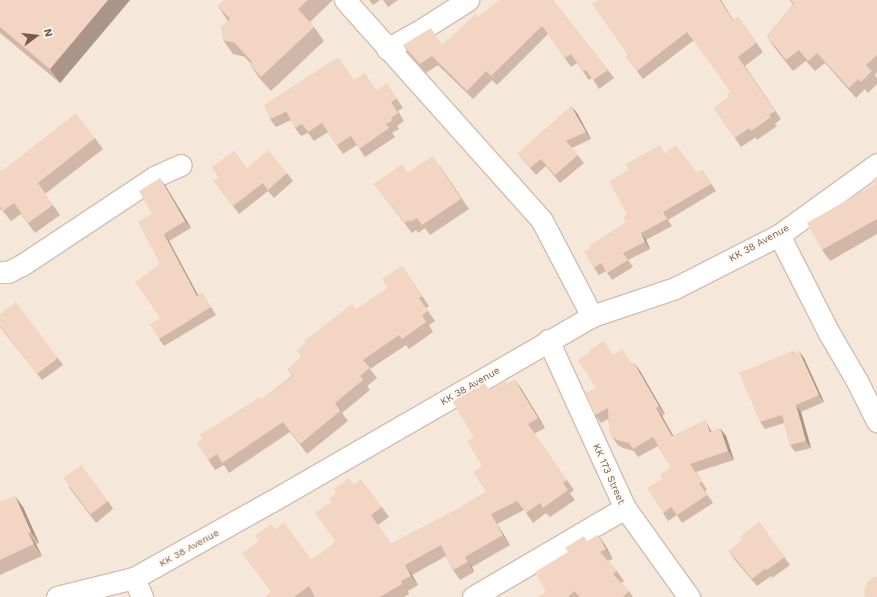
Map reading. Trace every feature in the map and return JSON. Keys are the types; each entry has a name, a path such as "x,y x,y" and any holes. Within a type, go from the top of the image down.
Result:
{"street":[{"path":"345,0 387,49 541,219 592,316"},
{"path":"387,49 416,33 468,0"},
{"name":"KK 38 Avenue","path":"57,597 138,588 272,501 548,340 592,316 675,288 779,235 877,164"},
{"path":"0,272 8,272 22,265 156,176 180,165"},
{"path":"779,235 829,333 857,381 877,421"},
{"name":"KK 173 Street","path":"548,340 625,508 689,597"},
{"path":"473,597 625,508"}],"shaded area":[{"path":"0,0 877,0 877,597 0,597"}],"building":[{"path":"0,0 108,0 50,69 0,27"},
{"path":"225,0 308,0 298,9 314,27 261,77 250,65 252,62 235,43 223,40 221,27 230,19 218,6"},
{"path":"499,0 553,0 608,70 593,80 586,70 583,71 571,54 565,58 542,26 491,76 486,71 467,91 432,56 420,64 403,45 431,28 442,45 476,14 478,17"},
{"path":"598,0 720,0 733,21 738,17 756,43 738,57 775,111 769,115 771,117 751,131 749,128 735,138 714,108 729,97 727,94 731,92 687,32 637,71 626,57 628,55 592,4"},
{"path":"791,0 877,0 877,55 866,65 872,71 861,82 858,79 849,88 817,53 808,61 799,50 786,60 767,36 794,4"},
{"path":"338,57 354,80 365,73 377,91 387,84 397,99 391,102 398,113 391,118 393,120 386,124 389,128 359,149 351,136 337,145 322,123 308,132 302,124 295,128 286,111 270,119 264,105"},
{"path":"571,106 586,132 566,141 578,155 555,175 541,159 530,168 518,153"},
{"path":"76,113 95,138 38,183 53,205 28,223 14,203 3,211 0,206 0,169 2,171"},
{"path":"660,145 665,153 676,145 697,173 702,170 711,184 663,212 667,219 641,233 645,242 623,253 628,260 607,273 601,263 594,268 584,252 590,248 589,246 626,222 623,217 627,214 609,181 629,170 626,164"},
{"path":"268,150 287,173 268,190 263,183 233,206 214,181 219,176 212,167 234,151 247,168"},
{"path":"433,156 461,199 422,225 417,218 410,222 408,220 405,223 374,184 402,165 407,173"},
{"path":"877,176 877,219 822,250 807,223 875,184 872,180"},
{"path":"160,178 185,221 164,234 197,296 202,293 211,307 159,339 150,324 160,318 135,282 160,264 138,222 152,214 139,191"},
{"path":"402,266 422,296 419,298 428,311 422,315 426,322 402,339 399,335 363,360 370,368 360,376 363,380 335,403 340,411 300,444 283,422 222,463 217,454 208,460 197,443 202,439 200,435 260,397 262,399 293,376 288,369 302,357 297,350 306,343 304,341 352,304 356,309 388,288 382,279"},
{"path":"16,302 58,358 37,374 0,326 0,314"},
{"path":"604,341 613,355 622,349 632,365 634,363 659,406 656,408 672,436 705,420 710,432 720,428 728,451 690,464 702,482 699,483 707,495 677,515 671,507 663,513 647,488 662,479 660,475 671,467 653,437 633,449 629,443 612,437 609,432 608,408 595,415 585,393 596,388 578,360 590,352 589,350"},
{"path":"792,351 793,354 799,351 819,395 796,405 806,441 790,445 782,415 760,422 739,373"},
{"path":"505,380 508,385 515,380 538,418 528,424 567,480 563,483 568,490 543,508 540,503 526,513 517,501 491,514 503,535 465,557 468,562 453,570 441,545 405,565 411,576 401,581 402,584 380,597 315,597 309,586 294,597 266,597 271,592 242,553 259,541 255,536 271,524 275,529 284,523 312,560 336,542 315,513 331,502 329,499 336,493 334,489 349,478 354,485 361,479 382,507 371,515 391,544 458,509 486,492 473,472 482,466 467,441 474,437 452,401 484,382 489,390"},
{"path":"81,465 108,501 91,514 63,478"},
{"path":"15,496 31,532 28,533 34,544 0,560 0,502"},
{"path":"759,522 785,557 752,579 729,551 742,541 740,537"},
{"path":"598,535 606,549 600,552 617,571 613,574 629,591 623,597 580,597 574,591 568,597 538,597 546,592 535,572 568,552 565,548 584,536 587,541"},
{"path":"877,576 877,597 865,597 864,590 867,583 872,578"}]}
